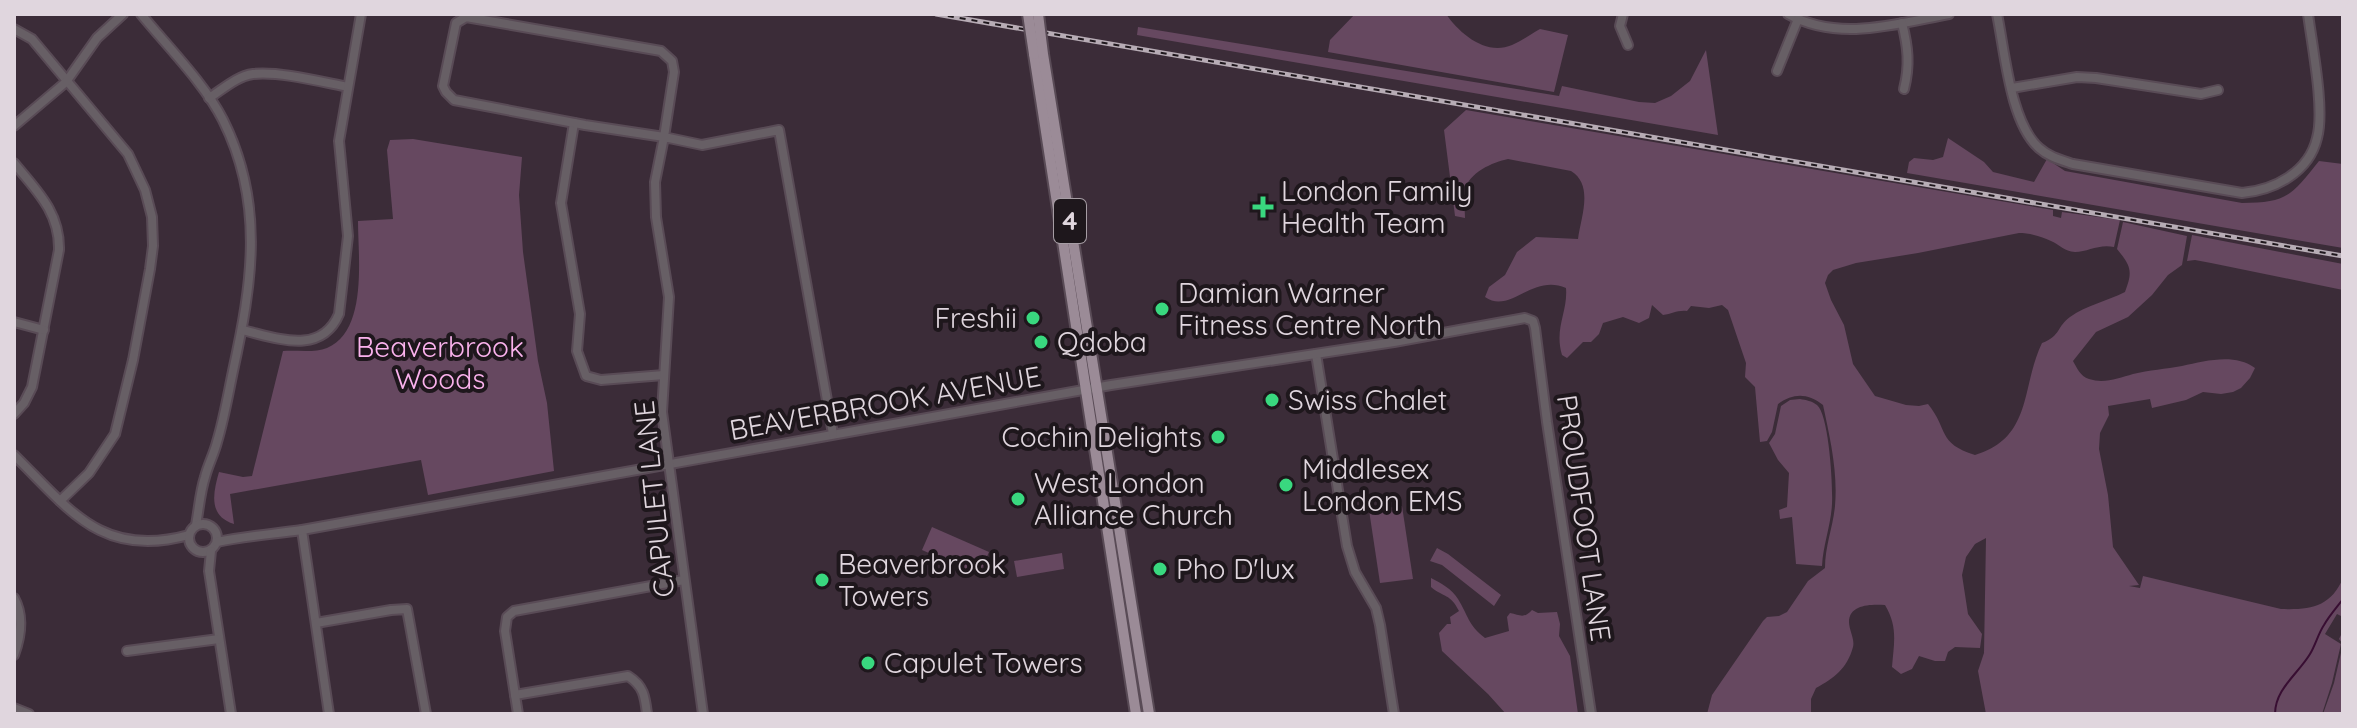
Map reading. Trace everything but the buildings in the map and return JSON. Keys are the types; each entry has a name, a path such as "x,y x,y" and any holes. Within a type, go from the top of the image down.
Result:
{"main road":[{"name":"4","path":"1028,14 1038,54 1091,389 1136,714"},
{"name":"4","path":"1038,14 1038,54"},
{"name":"4","path":"1091,389 1149,714"}],"street":[{"path":"14,126 66,82 97,38 123,14"},
{"path":"141,14 209,98 222,119 234,146 247,191 251,219 252,266 242,330 217,443 205,476 196,525 189,540"},
{"path":"242,330 281,339 314,340 326,334 339,314 348,236 339,141 361,14"},
{"path":"1623,14 1620,26 1628,45"},
{"path":"1788,14 1833,28 1850,29 1867,29 1949,14"},
{"path":"1997,14 2019,120 2040,149 2073,164 2242,193 2268,189 2288,179 2308,157 2317,138 2320,116 2308,14"},
{"name":"CAPULET LANE","path":"703,714 662,412 669,297 656,217 655,182 664,137 674,72 672,61 661,51 466,17 456,23 443,86 454,100 574,123 664,137 702,145 779,130 833,434"},
{"path":"1777,71 1798,19"},
{"path":"1902,23 1909,67 1904,89"},
{"path":"14,29 32,39 128,154 145,190 152,217 153,246 133,360 115,434 89,473 60,501"},
{"path":"209,98 238,79 253,74 279,75 348,87"},
{"path":"2012,88 2077,77 2201,94 2218,90"},
{"path":"574,123 561,203 580,314 577,351 586,376 601,380 664,375"},
{"path":"14,163 51,210 59,230 59,250 32,387 14,414"},
{"name":"BEAVERBROOK AVENUE","path":"217,542 302,530 1091,389 1525,318 1533,321 1535,328"},
{"path":"14,322 44,330"},
{"name":"PROUDFOOT LANE","path":"1535,328 1591,714"},
{"path":"1316,354 1347,546 1355,572 1376,608 1394,714"},
{"path":"14,455 78,518 114,537 150,543 189,540"},
{"path":"201,497 217,542 211,551 209,571 231,714"},
{"path":"196,525 201,523 213,528"},
{"name":"BEAVERBROOK AVENUE","path":"213,528 238,537"},
{"path":"302,530 329,714"},
{"path":"189,540 209,571"},
{"path":"199,552 211,551"},
{"path":"518,714 505,631 507,617 514,611 684,580"},
{"path":"14,598 20,608 21,623 14,655"},
{"path":"316,623 407,609 426,714"},
{"path":"127,651 219,639"},
{"path":"515,695 628,676 638,682 644,692 647,714"},
{"path":"14,708 29,714"}],"green space":[{"path":"1355,14 1446,14 1474,41 1493,48 1512,45 1540,29 1568,35 1554,92 1328,52 1330,40"},
{"path":"1138,27 1559,96 1562,86 1655,103 1671,96 1690,81 1706,50 1718,135 1137,35"},
{"path":"1466,110 2053,210 2053,216 2061,218 2062,212 2120,220 2114,247 2075,252 2043,238 2019,233 1856,263 1833,270 1828,275 1825,283 1844,325 1853,364 1875,396 1906,405 1928,404 1949,440 1975,455 1994,447 2016,423 2042,343 2053,337 2066,320 2077,313 2125,292 2129,269 2117,249 2123,222 2187,236 2182,265 2168,275 2128,317 2096,332 2073,361 2083,376 2100,381 2229,359 2255,368 2241,388 2233,392 2203,392 2186,400 2152,408 2150,399 2108,406 2109,415 2100,433 2099,449 2108,495 2113,547 2139,585 2129,586 2140,588 2143,576 2281,609 2301,609 2326,601 2343,578 2343,617 2337,614 2325,634 2341,644 2322,714 1986,714 1978,671 1984,653 1986,538 1975,544 1966,557 1962,575 1968,614 1982,634 1980,648 1955,647 1948,652 1945,661 1919,656 1912,669 1901,674 1892,667 1893,628 1885,605 1862,606 1850,616 1853,644 1850,655 1839,672 1816,688 1811,699 1811,714 1707,714 1712,695 1763,621 1787,612 1808,581 1825,568 1836,493 1833,455 1823,405 1806,397 1795,396 1784,400 1778,404 1767,441 1760,442 1755,387 1745,377 1746,363 1728,310 1722,305 1709,308 1691,306 1687,311 1663,315 1652,305 1649,318 1639,323 1623,317 1603,323 1599,334 1591,342 1583,342 1567,358 1562,355 1560,345 1566,288 1543,286 1503,301 1485,297 1489,287 1505,275 1517,252 1536,237 1578,239 1584,193 1578,177 1571,171 1508,159 1489,166 1471,178 1464,193 1465,218 1455,216 1444,130"},
{"path":"1948,138 1984,162 1993,172 2034,182 2047,159 2065,171 2242,203 2269,201 2287,195 2319,161 2343,164 2343,248 1907,173 1909,162 1914,158 1933,160 1943,157"},
{"name":"Beaverbrook Woods","path":"413,139 522,157 519,195 523,252 547,403 554,471 428,495 421,460 230,494 234,524 216,510 215,488 219,472 252,476 283,351 322,350 340,339 349,326 358,292 358,221 393,219 387,150 390,140"},
{"path":"2192,235 2343,264 2343,290 2195,260 2187,261"},
{"path":"1800,399 1817,405 1821,411 1829,452 1832,504 1822,566 1796,564 1792,517 1780,519 1779,510 1787,507 1789,473 1769,443 1775,434 1781,406 1790,400"},
{"path":"1402,506 1413,579 1380,583 1369,510"},
{"path":"932,527 989,552 979,575 922,550"},
{"path":"1437,548 1501,595 1494,606 1442,565 1430,561"},
{"path":"1062,553 1064,569 1017,577 1014,561"},
{"path":"1431,578 1453,592 1472,624 1485,638 1509,631 1507,617 1510,613 1522,616 1532,610 1538,613 1557,612 1559,636 1570,656 1578,714 1506,714 1442,651 1439,633 1451,624 1450,617 1459,611 1450,598 1431,587"},
{"path":"2343,644 2343,714 2323,714 2334,683"}],"waterway":[{"path":"2275,714 2283,689 2310,654 2322,628 2343,599"}],"railway":[{"path":"936,14 2343,256"}],"place":[{"name":"London Family Health Team","path":"1263,207"},
{"name":"Damian Warner Fitness Centre North","path":"1162,309"},
{"name":"Freshii","path":"1033,318"},
{"name":"Qdoba","path":"1041,342"},
{"name":"Swiss Chalet","path":"1272,400"},
{"name":"Cochin Delights","path":"1218,437"},
{"name":"Middlesex London EMS","path":"1286,485"},
{"name":"West London Alliance Church","path":"1018,499"},
{"name":"Pho D'lux","path":"1160,569"},
{"name":"Beaverbrook Towers","path":"822,580"},
{"name":"Capulet Towers","path":"868,663"}]}
